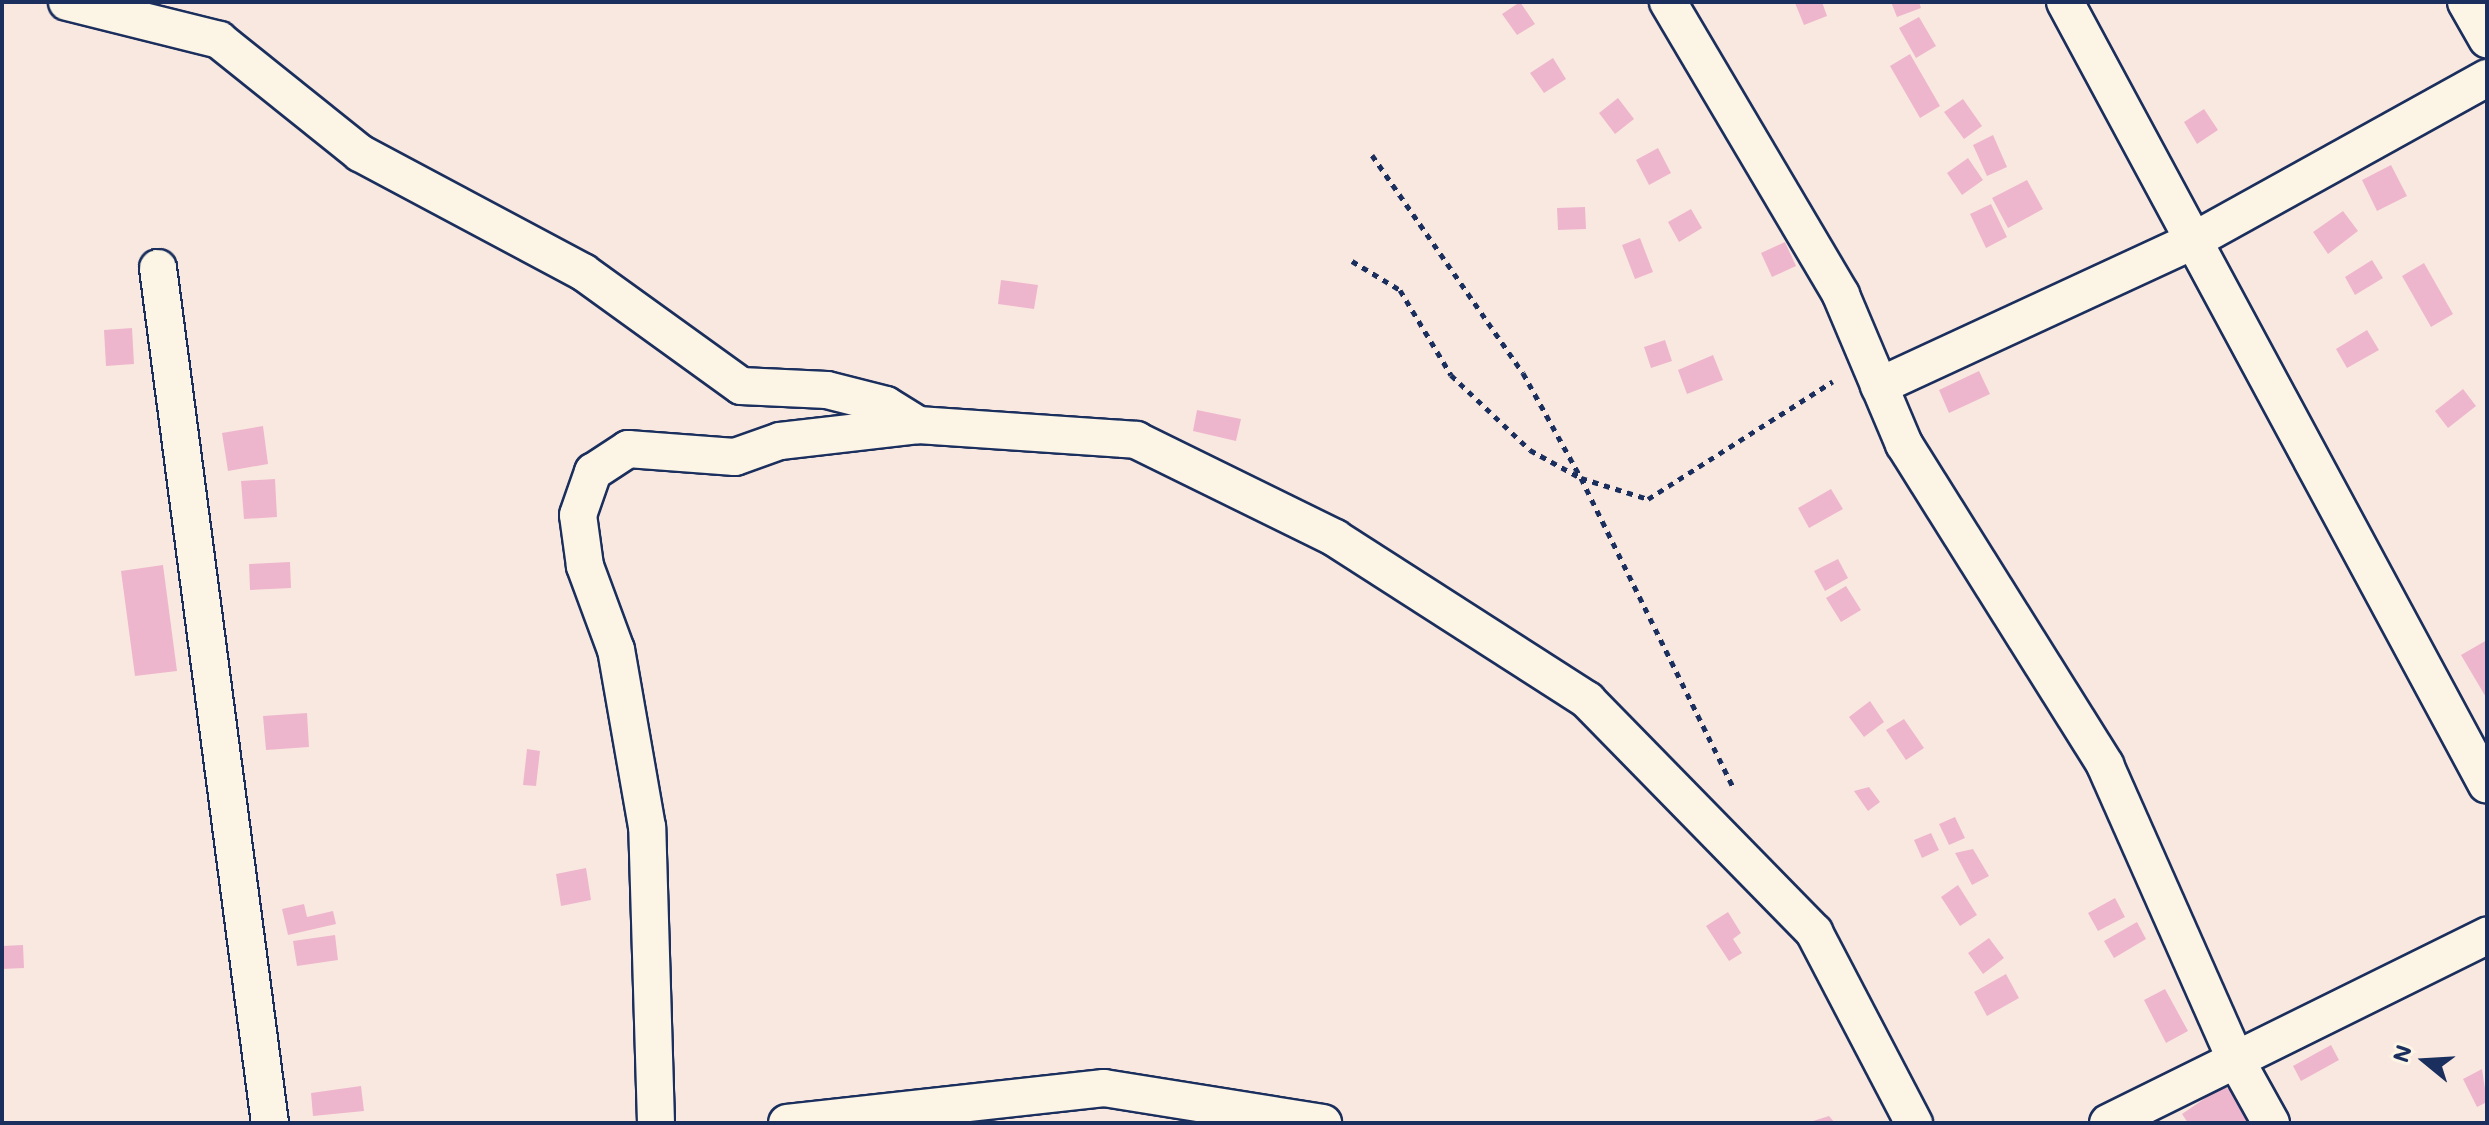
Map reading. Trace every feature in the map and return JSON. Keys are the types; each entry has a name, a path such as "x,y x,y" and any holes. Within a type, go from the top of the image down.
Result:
{"street":[{"path":"67,2 219,40 360,153 583,272 741,386 827,390 886,405 918,425"},
{"path":"1668,2 1841,295 1904,444 2105,765 2236,1060 2271,1123"},
{"path":"2065,2 2191,242 2487,785"},
{"path":"2466,2 2487,39"},
{"path":"1874,373 2191,242 2487,78"},
{"path":"158,268 270,1123"},
{"path":"656,1123 647,827 616,650 585,566 578,515 593,472 628,449 735,457 780,441 918,425 1136,440 1335,538 1587,700 1814,932 1914,1123"},
{"path":"2108,1123 2487,936"},
{"path":"787,1123 1104,1088 1323,1123"}],"path":[{"path":"1372,155 1523,373 1581,478 1723,760 1739,802"},
{"path":"1352,261 1400,290 1451,375 1530,450 1581,478 1648,499 1874,373"}],"building":[{"path":"1520,2 1535,24 1517,35 1502,14"},
{"path":"1822,2 1827,16 1804,25 1795,3"},
{"path":"1891,2 1919,2 1921,8 1897,17"},
{"path":"1919,17 1936,46 1916,58 1899,28"},
{"path":"1910,54 1940,106 1920,118 1890,66"},
{"path":"1553,58 1566,79 1544,93 1530,73"},
{"path":"1618,98 1634,119 1615,134 1599,113"},
{"path":"1963,99 1982,126 1964,139 1944,112"},
{"path":"2204,109 2218,130 2197,144 2184,122"},
{"path":"1993,135 2007,167 1987,176 1973,145"},
{"path":"1658,148 1671,173 1649,185 1636,160"},
{"path":"1968,158 1983,180 1962,195 1947,173"},
{"path":"2391,165 2407,196 2377,211 2362,180"},
{"path":"2027,180 2043,209 2008,228 1992,198"},
{"path":"1991,204 2007,237 1986,248 1970,214"},
{"path":"1585,207 1586,229 1558,230 1557,208"},
{"path":"1691,209 1702,228 1679,242 1668,222"},
{"path":"2343,211 2358,231 2328,254 2313,232"},
{"path":"1640,238 1653,272 1635,279 1622,245"},
{"path":"1785,242 1796,266 1772,277 1761,253"},
{"path":"2372,260 2383,278 2355,295 2345,277"},
{"path":"2424,263 2453,314 2431,327 2402,276"},
{"path":"1001,280 1038,285 1034,309 998,304"},
{"path":"132,328 134,364 106,366 104,330"},
{"path":"2367,330 2379,350 2347,368 2336,349"},
{"path":"1665,340 1672,361 1651,368 1644,347"},
{"path":"1713,355 1723,380 1687,394 1678,370"},
{"path":"1979,371 1990,394 1949,413 1939,390"},
{"path":"2463,389 2476,406 2448,428 2435,411"},
{"path":"1197,410 1241,419 1236,441 1193,431"},
{"path":"263,426 268,464 228,471 222,433"},
{"path":"275,479 277,517 244,519 241,481"},
{"path":"1831,489 1843,509 1809,528 1798,508"},
{"path":"1838,559 1848,578 1825,591 1814,571"},
{"path":"290,562 291,588 250,590 249,564"},
{"path":"163,565 177,671 135,676 121,571"},
{"path":"1846,586 1861,610 1841,622 1826,598"},
{"path":"2487,640 2487,699 2461,655"},
{"path":"1870,701 1884,722 1864,737 1849,717"},
{"path":"307,713 309,747 266,750 263,716"},
{"path":"1904,719 1924,748 1906,760 1886,730"},
{"path":"527,749 540,751 536,786 523,785"},
{"path":"1869,787 1880,802 1868,811 1854,791"},
{"path":"1955,817 1965,838 1949,845 1939,824"},
{"path":"1931,833 1939,850 1922,858 1914,840"},
{"path":"1973,849 1989,876 1972,885 1955,853"},
{"path":"586,868 591,900 561,906 556,874"},
{"path":"1958,885 1977,915 1960,926 1941,897"},
{"path":"2115,898 2125,917 2098,931 2088,913"},
{"path":"304,904 307,917 333,911 336,924 288,935 282,909"},
{"path":"1728,912 1741,933 1733,939 1742,953 1729,961 1706,926"},
{"path":"2137,922 2146,939 2114,958 2104,941"},
{"path":"335,935 338,960 297,966 293,941"},
{"path":"1989,938 2004,958 1983,974 1968,953"},
{"path":"23,945 24,968 2,969 2,946"},
{"path":"2006,974 2019,998 1987,1016 1974,992"},
{"path":"2165,989 2188,1031 2166,1043 2144,1000"},
{"path":"2331,1045 2339,1060 2301,1081 2293,1066"},
{"path":"2482,1069 2487,1102 2477,1107 2463,1079"},
{"path":"361,1086 364,1111 313,1116 311,1093"},
{"path":"2223,1086 2245,1098 2261,1123 2188,1123 2182,1114"},
{"path":"1829,1116 1835,1123 1810,1123 1810,1122"}]}
